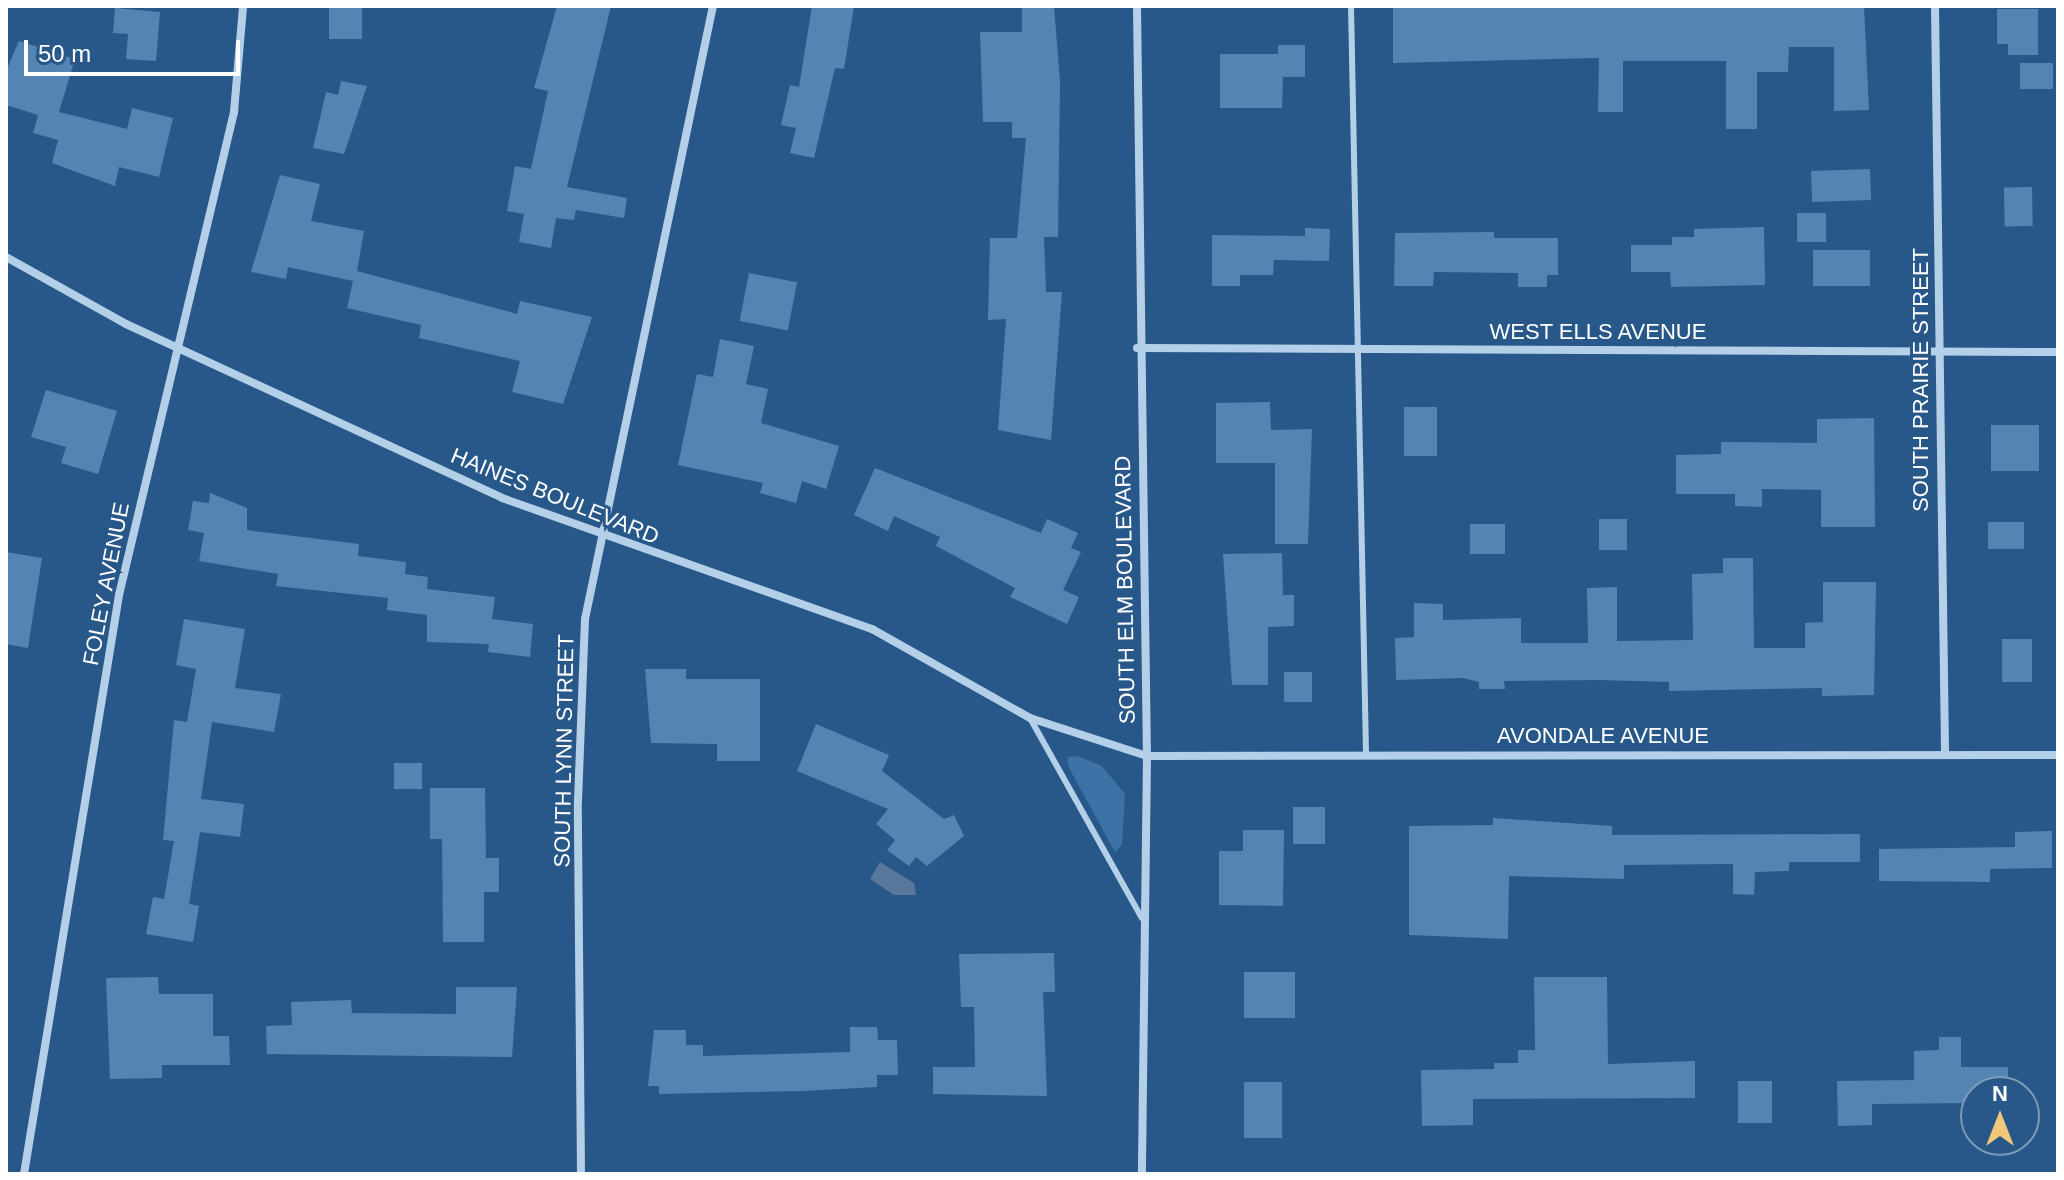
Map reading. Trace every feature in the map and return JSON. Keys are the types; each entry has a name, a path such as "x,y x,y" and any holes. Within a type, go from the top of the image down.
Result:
{"street":[{"name":"FOLEY AVENUE","path":"24,1174 119,595 181,349 234,112 243,6"},
{"name":"SOUTH LYNN STREET","path":"581,1174 579,693 601,538 713,6"},
{"name":"SOUTH ELM BOULEVARD","path":"1137,6 1137,348 1147,756 1142,918 1142,1174"},
{"name":"SOUTH PRAIRIE STREET","path":"1935,6 1945,753"},
{"name":"HAINES BOULEVARD","path":"6,257 181,349 601,538 872,629 1030,718 1147,756"},
{"name":"WEST ELLS AVENUE","path":"1137,348 2058,352"},
{"name":"AVONDALE AVENUE","path":"1147,756 2058,755"}],"lane":[{"path":"1351,6 1355,349 1366,754"},
{"path":"1030,718 1142,918"}],"shaded area":[{"path":"1077,756 1102,766 1125,794 1122,845 1115,852 1069,768 1067,757"},
{"path":"880,862 914,883 916,895 894,895 870,879"}],"building":[{"path":"329,6 362,6 362,39 329,39"},
{"path":"557,6 611,6 567,187 627,198 624,218 576,210 574,220 556,218 551,248 519,242 524,214 507,211 515,166 531,169 548,91 534,88"},
{"path":"812,6 854,6 844,69 835,68 814,158 790,153 796,128 781,125 790,85 799,87"},
{"path":"1022,6 1054,6 1060,81 1058,237 1044,237 1046,292 1062,292 1051,440 998,430 1006,319 988,320 990,238 1017,238 1026,138 1012,138 1012,122 983,122 980,32 1022,32"},
{"path":"1864,6 1869,110 1834,111 1834,47 1789,47 1788,72 1757,72 1757,129 1726,129 1726,61 1623,61 1623,112 1598,112 1599,58 1393,63 1393,8"},
{"path":"115,8 160,12 156,61 126,59 128,34 113,33"},
{"path":"1997,9 2038,9 2038,55 2008,55 2008,44 1997,44"},
{"path":"19,41 75,59 59,112 127,129 132,108 173,118 159,177 119,167 115,186 52,163 58,140 33,133 38,115 6,105 6,71"},
{"path":"1278,45 1305,45 1305,77 1283,77 1282,108 1220,108 1220,54 1278,54"},
{"path":"2020,63 2053,63 2053,89 2020,89"},
{"path":"341,81 367,86 344,154 313,148 326,92 338,95"},
{"path":"1870,169 1871,200 1812,202 1811,171"},
{"path":"280,175 320,184 311,221 364,231 357,271 517,314 520,301 592,317 563,404 512,392 520,361 419,338 421,325 347,308 353,281 288,267 286,279 251,272"},
{"path":"2004,187 2032,187 2033,226 2005,226"},
{"path":"1797,213 1826,213 1826,242 1797,242"},
{"path":"1764,227 1765,285 1671,287 1670,272 1631,272 1631,245 1672,245 1672,237 1694,237 1694,229"},
{"path":"1305,228 1330,229 1329,261 1274,260 1273,275 1240,275 1240,286 1212,286 1212,235 1305,236"},
{"path":"1494,232 1494,238 1558,238 1558,275 1547,275 1547,287 1518,287 1518,273 1434,272 1433,286 1394,286 1395,233"},
{"path":"1813,250 1870,250 1870,286 1813,286"},
{"path":"749,273 797,282 788,330 740,321"},
{"path":"720,339 754,346 746,384 768,389 761,423 839,446 826,489 802,481 796,503 760,493 763,483 678,465 697,374 713,377"},
{"path":"46,390 117,411 98,474 61,463 66,447 31,437"},
{"path":"1270,402 1271,430 1312,429 1308,544 1275,544 1275,463 1216,463 1216,403"},
{"path":"1404,407 1437,407 1437,456 1404,456"},
{"path":"1874,418 1875,527 1821,527 1821,490 1762,489 1762,507 1735,506 1735,494 1676,494 1676,455 1721,454 1721,442 1817,443 1817,419"},
{"path":"1991,425 2039,425 2039,471 1991,471"},
{"path":"875,468 1041,533 1047,519 1078,533 1071,548 1081,552 1063,590 1079,597 1067,624 1010,597 1015,588 936,546 940,537 894,516 888,531 854,515"},
{"path":"210,493 247,508 247,530 359,544 358,556 406,562 405,574 428,577 427,589 495,597 492,619 533,624 530,657 488,652 489,644 427,642 427,615 387,610 388,598 276,586 278,574 199,561 204,533 188,530 193,501 209,503"},
{"path":"1599,519 1627,519 1627,550 1599,550"},
{"path":"1988,522 2024,522 2024,549 1988,549"},
{"path":"1470,524 1505,524 1505,554 1470,554"},
{"path":"6,552 42,558 28,648 6,644"},
{"path":"1282,553 1283,595 1294,595 1294,626 1268,627 1268,685 1232,685 1223,554"},
{"path":"1723,558 1753,558 1754,648 1805,648 1805,623 1823,622 1823,582 1876,582 1874,695 1822,696 1822,688 1669,691 1669,682 1504,681 1505,689 1479,689 1479,682 1463,678 1396,680 1395,638 1414,637 1414,603 1443,604 1443,620 1521,618 1521,643 1588,643 1587,588 1617,587 1617,641 1693,640 1692,574 1723,573"},
{"path":"184,619 245,629 235,688 281,694 274,732 212,722 201,799 244,804 240,837 200,832 189,904 199,906 193,942 146,934 153,897 164,899 174,841 163,840 174,720 187,722 196,669 176,665"},
{"path":"2002,639 2032,639 2032,682 2002,682"},
{"path":"645,669 686,669 686,679 760,679 760,761 717,761 717,744 651,743"},
{"path":"1284,672 1312,672 1312,702 1284,702"},
{"path":"816,724 889,755 882,771 944,819 954,815 964,836 927,866 916,857 909,866 887,850 895,840 876,824 888,809 797,771"},
{"path":"394,763 422,763 422,789 394,789"},
{"path":"430,788 485,788 486,858 499,858 499,892 484,892 484,942 443,942 442,839 430,839"},
{"path":"1293,807 1325,807 1325,844 1293,844"},
{"path":"1493,818 1612,826 1612,835 1860,834 1860,862 1789,862 1789,871 1755,872 1754,895 1733,894 1733,864 1624,865 1624,879 1509,876 1508,939 1409,935 1409,826 1493,825"},
{"path":"1243,830 1284,830 1283,906 1219,905 1219,851 1243,851"},
{"path":"2052,831 2052,868 1990,869 1990,882 1879,881 1879,849 2015,847 2015,832"},
{"path":"1054,953 1055,992 1043,992 1047,1096 933,1094 933,1067 975,1067 974,1007 961,1007 959,954"},
{"path":"1244,972 1295,972 1295,1018 1244,1018"},
{"path":"158,977 159,994 213,994 213,1036 229,1036 230,1065 162,1065 162,1078 110,1079 106,978"},
{"path":"1534,977 1607,977 1608,1064 1695,1061 1695,1098 1473,1099 1473,1125 1422,1126 1421,1070 1494,1069 1494,1063 1518,1063 1518,1050 1535,1050"},
{"path":"456,987 517,987 512,1057 267,1054 266,1026 292,1025 291,1002 351,1000 352,1013 456,1014"},
{"path":"850,1027 877,1027 878,1040 897,1040 898,1075 877,1075 877,1087 803,1091 659,1094 659,1086 648,1086 654,1030 686,1030 686,1045 703,1045 703,1056 850,1052"},
{"path":"1939,1037 1961,1037 1961,1067 2008,1067 2008,1076 1960,1076 1960,1103 1872,1104 1872,1125 1838,1126 1837,1081 1914,1080 1914,1051 1939,1050"},
{"path":"1738,1081 1772,1081 1772,1123 1738,1123"},
{"path":"1244,1082 1282,1082 1282,1138 1244,1138"}]}
